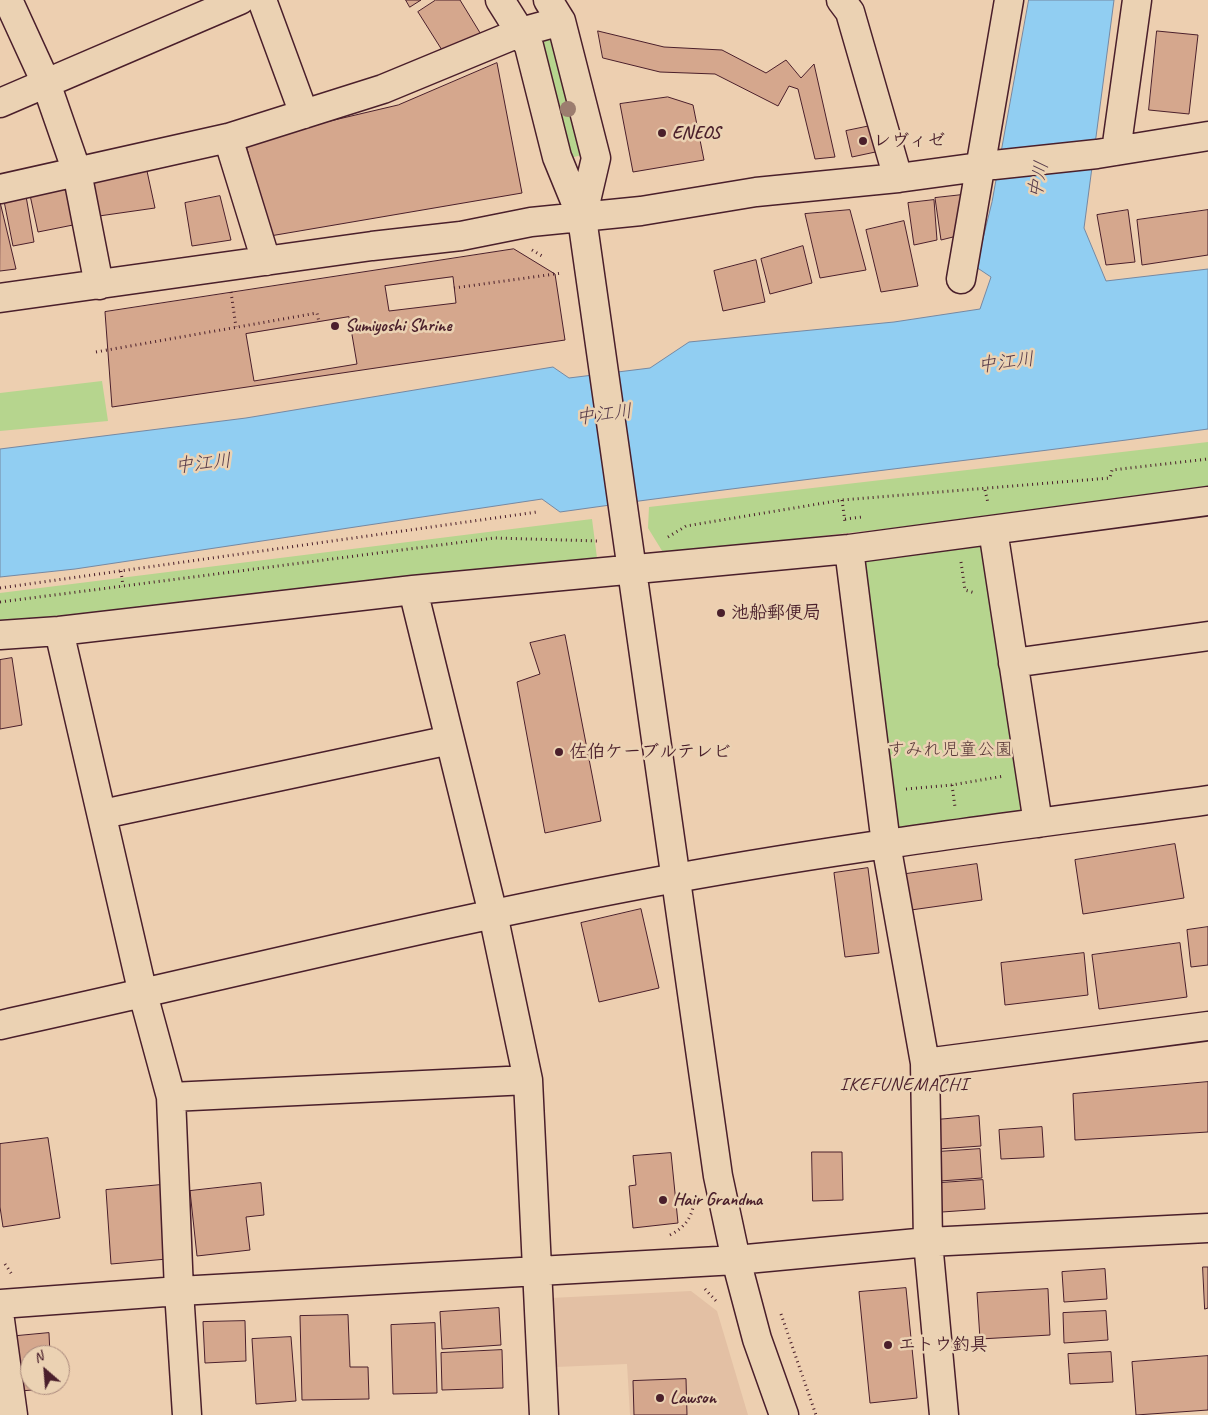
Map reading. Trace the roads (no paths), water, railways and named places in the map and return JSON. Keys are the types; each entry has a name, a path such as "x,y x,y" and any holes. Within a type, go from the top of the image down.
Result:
{"street":[{"path":"8,0 46,83 77,172 99,285"},
{"path":"0,103 240,0"},
{"path":"262,0 304,114"},
{"path":"501,0 530,46 557,157 582,218 598,316 718,1176 736,1260 757,1339 784,1415"},
{"path":"820,0 852,4 898,178"},
{"path":"961,279 987,165 1009,0"},
{"path":"1106,152 1137,0"},
{"path":"0,189 228,138 383,89 521,32 554,11 596,158 582,218"},
{"path":"0,298 461,236 531,222 582,218 756,192 898,178 987,165 1106,152 1208,136"},
{"path":"228,138 266,261"},
{"path":"0,635 59,631 413,590 633,568 849,550 1208,501"},
{"path":"993,530 1038,823"},
{"path":"849,550 886,844 925,1063 928,1242 944,1415"},
{"path":"413,590 494,914 528,1080 544,1415"},
{"path":"59,631 143,994 171,1097 179,1291 187,1415"},
{"path":"1013,662 1208,636"},
{"path":"102,814 450,740"},
{"path":"0,1025 494,914 675,878 886,844 1208,800"},
{"path":"925,1063 1208,1026"},
{"path":"171,1097 528,1080"},
{"path":"0,1304 179,1291 736,1260 928,1242 1208,1228"},
{"path":"0,1320 14,1415"}],"water":[{"path":"1029,0 1114,0 1084,228 1106,281 1208,269 1208,429 560,512 542,499 75,569 0,577 0,449 246,418 553,367 569,378 650,368 689,342 894,322 980,309 991,277 976,267 992,202"}],"place":[{"name":"ENEOS","path":"662,133"},
{"name":"レヴィゼ","path":"863,141"},
{"name":"Sumiyoshi Shrine","path":"335,326"},
{"name":"池船郵便局","path":"721,613"},
{"name":"佐伯ケーブルテレビ","path":"559,752"},
{"name":"Hair Grandma","path":"663,1200"},
{"name":"エトウ釣具","path":"888,1345"},
{"name":"Lawson","path":"660,1398"}],"district":[{"name":"IKEFUNEMACHI","path":"904,1085"}],"water label":[{"name":"中川","path":"1039,180"},
{"name":"中江川","path":"1006,363"},
{"name":"中江川","path":"604,415"},
{"name":"中江川","path":"203,464"}],"park label":[{"name":"すみれ児童公園","path":"950,750"}]}
